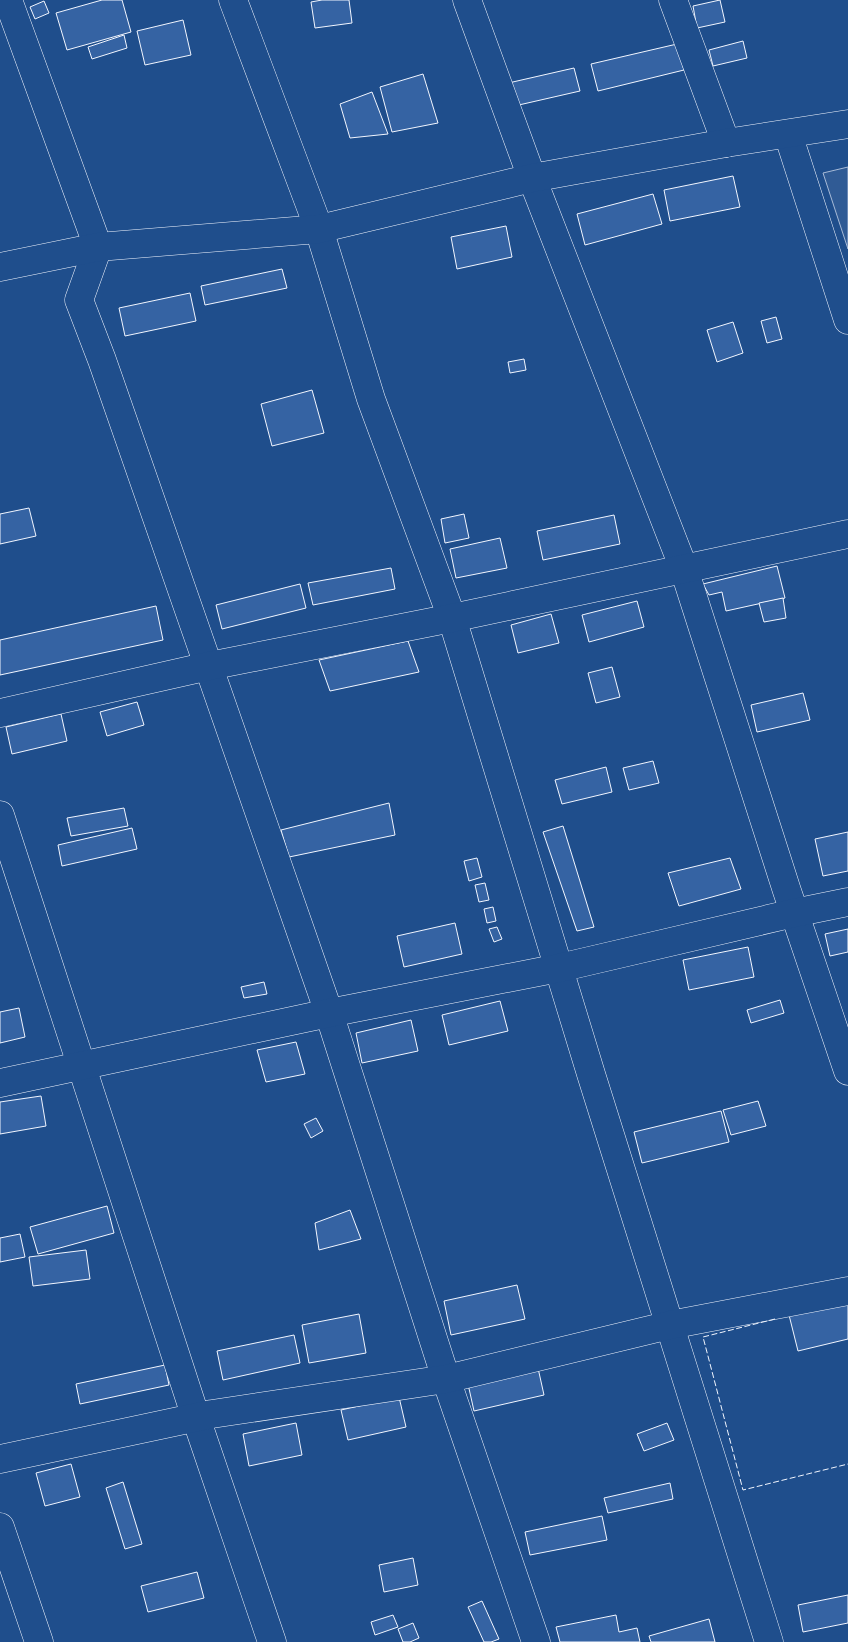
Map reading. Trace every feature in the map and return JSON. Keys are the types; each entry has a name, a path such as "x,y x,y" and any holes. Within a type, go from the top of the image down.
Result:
{"street":[{"path":"8,0 98,247 79,300 102,360 329,1013 446,1379 536,1642"},
{"path":"233,0 319,230 371,399 452,618 769,1642"},
{"path":"468,0 532,178 684,569 794,913 848,1071"},
{"path":"673,0 726,143"},
{"path":"0,267 98,247 319,230 532,178 726,143 848,124"},
{"path":"788,134 848,320"},
{"path":"0,713 208,666 452,618 848,534"},
{"path":"0,814 196,1418 272,1642"},
{"path":"0,1084 329,1013 559,968 848,902"},
{"path":"0,1459 196,1418 446,1379 670,1325 848,1291"},
{"path":"0,1527 39,1642"}],"shaded area":[{"path":"848,167 848,249 823,173"}],"building":[{"path":"102,0 122,0 131,32 67,50 56,13"},
{"path":"349,0 352,23 315,28 311,2"},
{"path":"720,0 725,22 697,28 693,6"},
{"path":"44,1 49,13 35,19 30,7"},
{"path":"183,20 191,55 145,65 137,31"},
{"path":"124,35 127,48 92,59 88,47"},
{"path":"743,41 747,58 713,66 709,50"},
{"path":"677,44 684,70 598,91 591,64"},
{"path":"574,68 580,91 510,107 504,84"},
{"path":"423,74 438,123 392,132 380,87"},
{"path":"372,92 388,134 350,138 340,104"},
{"path":"733,176 740,207 670,221 664,190"},
{"path":"653,194 662,224 585,245 577,214"},
{"path":"506,226 512,257 457,269 451,237"},
{"path":"282,269 287,288 205,305 201,286"},
{"path":"190,293 196,321 125,336 119,308"},
{"path":"776,317 782,339 767,343 761,321"},
{"path":"733,322 743,353 717,362 707,330"},
{"path":"524,359 526,370 510,373 508,362"},
{"path":"312,390 324,433 272,446 261,404"},
{"path":"29,508 36,536 0,544 0,514"},
{"path":"464,514 469,538 445,543 441,519"},
{"path":"614,515 620,544 543,560 537,531"},
{"path":"500,538 507,568 456,578 450,549"},
{"path":"777,566 785,598 726,611 722,592 709,595 703,584"},
{"path":"391,568 395,589 313,605 308,583"},
{"path":"300,584 306,608 222,629 216,605"},
{"path":"783,598 786,618 764,622 759,603"},
{"path":"637,601 644,627 589,642 582,615"},
{"path":"156,606 163,640 0,675 0,640"},
{"path":"551,614 559,643 518,653 511,625"},
{"path":"408,641 419,672 330,691 319,660"},
{"path":"612,667 620,697 596,703 588,673"},
{"path":"803,693 810,720 757,732 751,705"},
{"path":"137,702 144,725 107,736 100,712"},
{"path":"61,714 67,741 12,754 6,727"},
{"path":"653,761 659,783 629,790 623,768"},
{"path":"606,767 612,792 562,804 555,780"},
{"path":"389,803 395,835 289,857 281,830"},
{"path":"124,808 128,826 71,836 67,818"},
{"path":"563,826 594,927 577,931 543,832"},
{"path":"132,828 137,849 62,866 58,845"},
{"path":"848,832 848,871 823,876 815,839"},
{"path":"477,858 482,877 469,881 464,861"},
{"path":"730,858 741,889 679,906 668,873"},
{"path":"485,883 489,900 479,902 475,885"},
{"path":"493,907 496,921 487,923 484,909"},
{"path":"455,923 462,954 404,967 397,936"},
{"path":"497,927 502,939 494,942 489,929"},
{"path":"848,929 848,952 830,956 825,934"},
{"path":"748,947 754,977 689,990 683,960"},
{"path":"264,982 267,994 244,998 241,987"},
{"path":"780,1000 784,1013 751,1023 747,1010"},
{"path":"500,1001 508,1031 449,1045 442,1015"},
{"path":"19,1008 25,1037 0,1043 0,1012"},
{"path":"411,1020 418,1051 362,1063 356,1033"},
{"path":"296,1042 305,1074 266,1082 257,1050"},
{"path":"41,1096 46,1126 0,1134 0,1102"},
{"path":"758,1101 766,1126 731,1135 723,1110"},
{"path":"721,1111 729,1142 642,1163 634,1132"},
{"path":"316,1118 323,1131 311,1138 304,1124"},
{"path":"107,1206 114,1233 38,1254 30,1227"},
{"path":"350,1210 361,1239 319,1250 315,1223"},
{"path":"20,1234 25,1257 0,1262 0,1238"},
{"path":"86,1250 90,1279 33,1286 29,1257"},
{"path":"517,1285 525,1319 451,1335 444,1301"},
{"path":"848,1302 848,1339 798,1351 789,1315"},
{"path":"359,1314 366,1353 309,1363 302,1325"},
{"path":"294,1335 300,1363 223,1380 217,1351"},
{"path":"165,1365 169,1385 80,1404 76,1384"},
{"path":"538,1368 544,1395 474,1411 468,1384"},
{"path":"399,1397 406,1427 348,1440 341,1410"},
{"path":"296,1423 302,1455 249,1466 243,1434"},
{"path":"667,1423 674,1440 644,1451 637,1434"},
{"path":"71,1464 80,1497 45,1506 36,1473"},
{"path":"123,1482 142,1544 125,1549 106,1488"},
{"path":"670,1483 673,1499 608,1513 604,1498"},
{"path":"602,1516 607,1540 530,1555 525,1532"},
{"path":"413,1558 418,1585 384,1592 379,1565"},
{"path":"197,1572 204,1598 148,1612 141,1586"},
{"path":"848,1595 848,1623 803,1632 798,1605"},
{"path":"482,1601 499,1639 491,1642 484,1642 468,1607"},
{"path":"393,1615 398,1627 375,1635 371,1622"},
{"path":"616,1615 619,1632 637,1628 640,1642 560,1642 556,1627"},
{"path":"709,1619 715,1642 651,1642 649,1636"},
{"path":"413,1623 419,1638 410,1642 403,1642 398,1629"}],"fence":[{"path":"775,1319 703,1337 743,1490 848,1464"}]}
